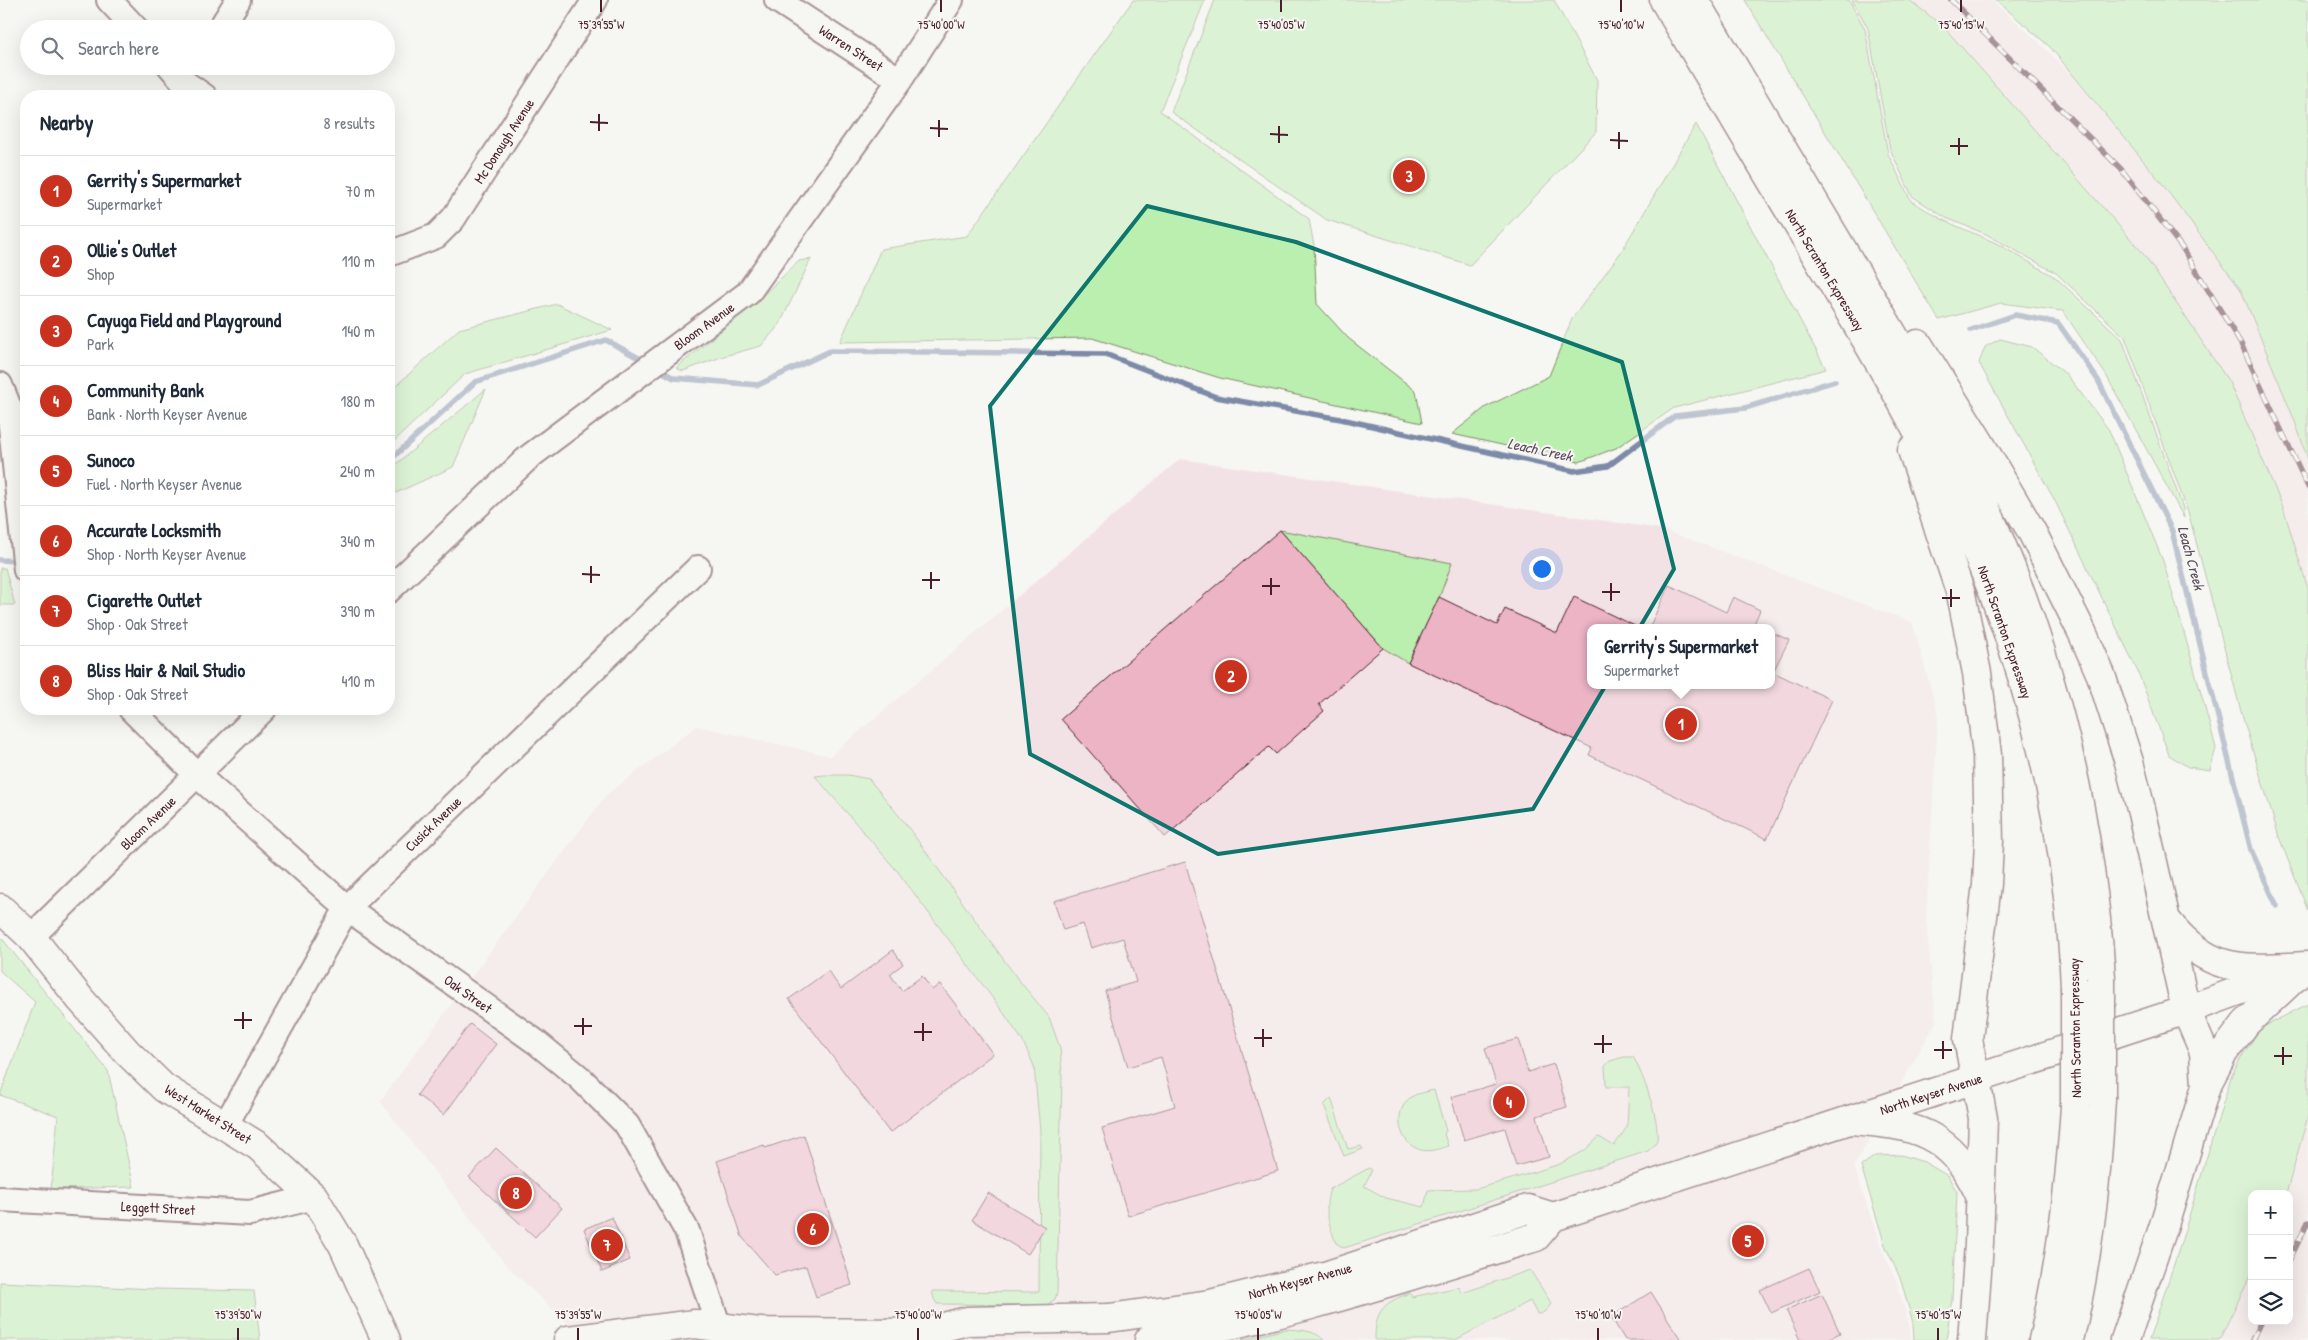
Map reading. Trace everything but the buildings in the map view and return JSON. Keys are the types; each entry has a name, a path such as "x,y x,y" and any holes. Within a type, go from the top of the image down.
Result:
{"main road":[{"name":"North Scranton Expressway","path":"1664,0 1882,366 1918,432 1972,540 2010,640 2026,691 2040,741 2061,841 2073,938 2075,987 2075,1106 2070,1177 2062,1245 2043,1340"},
{"name":"North Scranton Expressway","path":"1694,0 1904,353 1941,420 1973,482 2016,581 2051,684 2077,788 2093,887 2101,978 2101,1098 2090,1232 2070,1340"},
{"path":"1782,147 1942,380 1985,451 2058,582 2101,675 2116,719 2142,812 2186,1010 2204,1052 2206,1086"},
{"path":"1882,366 1961,594 1970,632 1980,692 1987,756 1989,841 1983,926 1968,1039 1983,1118 1977,1283 1972,1340"},
{"name":"West Market Street","path":"0,908 31,937 87,1007 127,1052 164,1088 226,1124 258,1146 314,1197 343,1245 386,1340"},
{"path":"2166,920 2182,940 2197,953 2211,960 2247,967 2307,966"},
{"path":"2125,1340 2163,1228 2206,1086 2224,1052 2246,1023 2307,966"},
{"name":"North Keyser Avenue","path":"1149,1340 1215,1329 1328,1302 1536,1237 1552,1218 2186,1010 2307,966"},
{"path":"1850,1120 1903,1126 1922,1132 1940,1142 1954,1153 1965,1166 1981,1197"},
{"name":"North Keyser Avenue","path":"568,1340 695,1324 721,1334 759,1332 932,1337 967,1320 1041,1321 1108,1318 1210,1304 1328,1275 1528,1209 1552,1218"}],"street":[{"path":"110,0 128,20"},
{"path":"226,20 238,0"},
{"name":"Mc Donough Avenue","path":"395,246 436,236 453,219 595,0"},
{"name":"Warren Street","path":"777,0 900,80"},
{"name":"Bloom Avenue","path":"395,584 529,457 748,293 900,80 951,0"},
{"path":"0,385 20,505"},
{"name":"Cusick Avenue","path":"226,1124 347,908 698,568"},
{"name":"Oak Street","path":"137,715 197,775 347,908 536,1042 580,1078 627,1125 687,1231 721,1334"},
{"name":"Bloom Avenue","path":"31,937 258,715"},
{"name":"Leggett Street","path":"0,1199 250,1213 314,1197"}],"highlighted area":[{"path":"1147,206 1296,242 1622,362 1674,569 1533,809 1218,854 1030,754 990,406"}],"shaded area":[{"path":"1909,0 1992,0 2045,48 2074,78 2160,181 2241,290 2294,419 2308,459 2308,589 2283,507 2229,382 2142,252 1943,26"},
{"path":"1180,459 1661,529 1912,622 1938,714 1926,919 1936,1022 1854,1166 1881,1248 1897,1283 1910,1327 1911,1340 1455,1340 1531,1300 1530,1271 1461,1293 1459,1287 1412,1297 1410,1294 1375,1332 1375,1340 1324,1340 1320,1335 1286,1329 1242,1340 585,1340 506,1265 380,1101 606,795 697,726 830,756","holes":["848,775 869,779 905,823 1017,978 1049,1017 1062,1076 1057,1293 1047,1305 933,1291 1039,1292 1040,1131 1034,1066 1022,1040 1003,1012 898,872 816,777","1629,1087 1648,1151 1336,1243 1327,1216 1326,1200 1330,1189 1372,1171 1364,1186 1386,1198 1424,1207 1428,1190 1476,1189 1560,1164 1584,1151 1599,1137 1614,1146 1627,1127","1331,1098 1349,1149 1362,1149 1345,1155"]},
{"path":"2308,1113 2308,1340 2219,1340 2248,1281 2248,1325 2293,1325 2293,1190 2287,1190"}],"green space":[{"path":"1133,0 1205,0 1160,111 1309,219 1314,246 1317,304 1348,338 1416,391 1422,423 1220,378 1092,338 840,342 881,249 967,236"},
{"path":"1215,0 1554,0 1597,80 1596,132 1470,265 1327,220 1171,112"},
{"path":"1745,0 1849,0 1865,29 1888,154 1911,201 1945,221 1996,243 2055,277 2122,339 2183,508 2184,518 2106,375 2063,311 2001,303 1939,320"},
{"path":"1852,0 1909,0 1943,26 2142,252 2229,382 2283,507 2308,589 2308,911 2279,837 2242,715 2189,515 2125,337 2056,273 1986,234 1946,218 1912,196 1890,149 1868,28"},
{"path":"1996,0 2308,0 2308,459 2294,419 2241,290 2160,181 2050,47"},
{"path":"1696,124 1826,369 1674,408 1616,448 1579,462 1452,434 1486,407 1549,376 1572,319 1621,252"},
{"path":"811,259 780,324 761,346 724,356 683,371 676,368 756,302 799,261"},
{"path":"557,304 612,330 465,374 395,440 395,387 459,329"},
{"path":"2000,339 2032,347 2067,375 2109,430 2163,561 2216,748 2210,770 2188,767 2169,755 2138,672 2055,501 1979,363 1985,347"},
{"path":"486,389 453,467 395,493 395,465"},
{"path":"1280,530 1452,563 1439,598 1408,663 1383,648"},
{"path":"0,568 5,568 15,605 0,605"},
{"path":"848,775 869,779 905,823 1017,978 1049,1017 1060,1048 1062,1075 1057,1293 1055,1299 1047,1305 937,1304 934,1299 932,1291 1039,1292 1040,1131 1034,1066 1022,1040 1003,1012 898,872 815,776"},
{"path":"0,936 108,1071 134,1187 51,1189 58,1116 0,1095 35,1002 0,971"},
{"path":"2308,1004 2308,1116 2287,1190 2248,1190 2248,1281 2219,1340 2149,1340 2180,1246 2231,1077 2242,1056 2261,1028"},
{"path":"1624,1057 1633,1057 1637,1064 1654,1113 1657,1125 1656,1143 1648,1151 1344,1248 1336,1243 1327,1210 1330,1189 1369,1168 1372,1170 1364,1186 1386,1198 1424,1207 1428,1190 1476,1189 1560,1164 1584,1151 1599,1137 1614,1146 1627,1127 1629,1087 1606,1087 1605,1066 1610,1061"},
{"path":"1434,1090 1446,1131 1444,1134 1448,1146 1424,1151 1413,1147 1403,1134 1400,1126 1401,1110 1411,1097"},
{"path":"1331,1098 1348,1149 1361,1146 1363,1149 1344,1156 1324,1105"},
{"path":"1901,1155 1924,1162 1948,1176 1957,1192 1952,1299 1946,1340 1914,1340 1913,1323 1901,1280 1885,1245 1861,1166 1875,1156"},
{"path":"1530,1270 1551,1303 1542,1313 1537,1314 1530,1301 1455,1340 1375,1340 1375,1330 1379,1315 1382,1309 1393,1300 1410,1293 1412,1297 1459,1287 1462,1293"},
{"path":"0,1282 154,1289 254,1291 260,1340 0,1340"},
{"path":"1286,1329 1312,1332 1324,1340 1242,1340"}],"waterway":[{"name":"Leach Creek","path":"1971,330 2015,315 2058,323 2098,380 2172,531 2251,850 2277,906"},
{"path":"395,455 475,382 606,340 646,362"},
{"path":"656,368 674,378 758,385 830,351 1105,354 1216,397 1341,419 1574,471 1608,466 1675,416 1745,408 1835,381"},
{"path":"0,560 19,561"}],"railway":[{"path":"1951,0 2121,169 2183,249 2241,344 2308,487"},
{"path":"2293,1253 2308,1222"},
{"path":"2252,1340 2259,1325"}],"place":[{"name":"Cayuga Field and Playground","path":"1409,176"},
{"name":"Ollie's Outlet","path":"1231,676"},
{"name":"Gerrity's Supermarket","path":"1681,724"},
{"name":"Community Bank","path":"1509,1102"},
{"name":"Bliss Hair & Nail Studio","path":"516,1193"},
{"name":"Accurate Locksmith","path":"813,1229"},
{"name":"Sunoco","path":"1748,1241"},
{"name":"Cigarette Outlet","path":"607,1245"}]}
